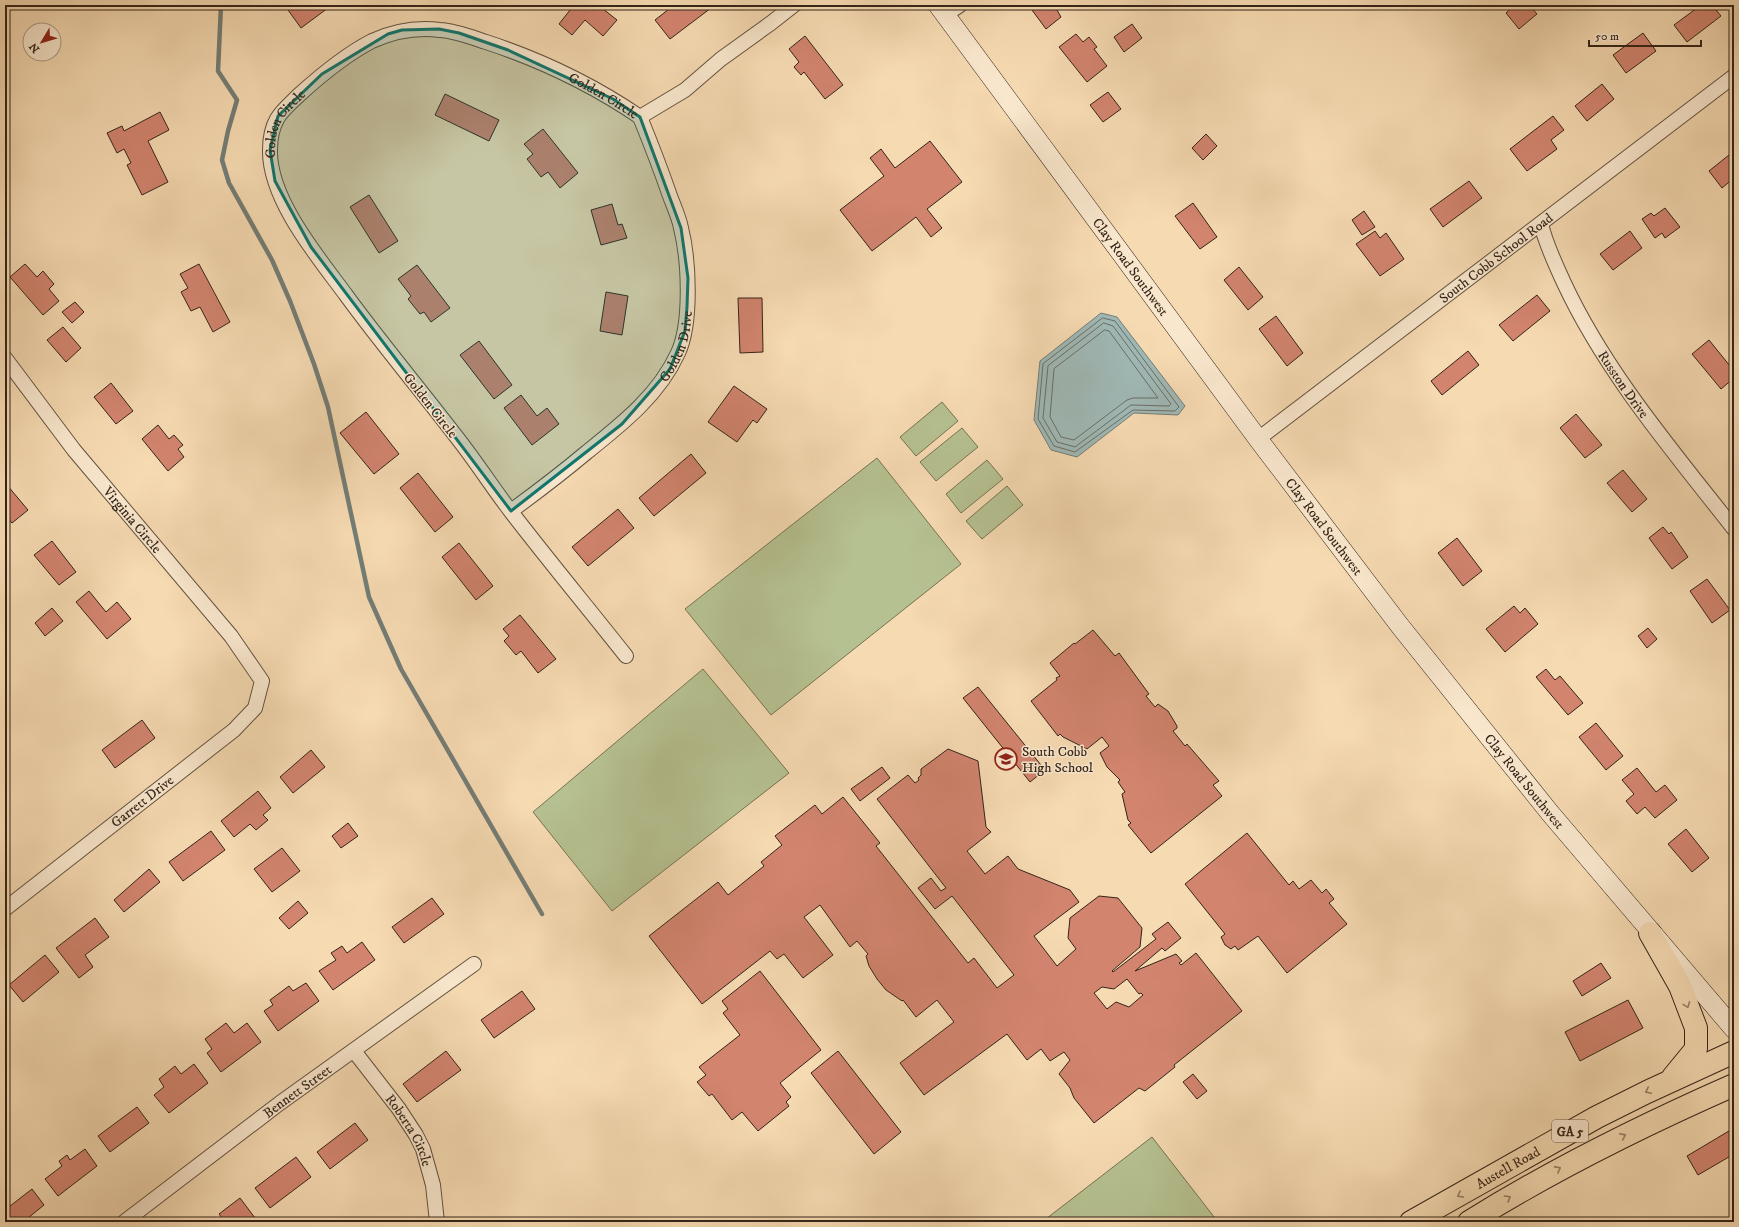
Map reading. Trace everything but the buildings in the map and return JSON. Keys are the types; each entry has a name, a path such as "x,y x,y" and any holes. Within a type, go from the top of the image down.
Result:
{"main road":[{"path":"1650,933 1680,986 1696,1028 1696,1050 1670,1081"},
{"name":"Austell Road","path":"1412,1222 1572,1130 1670,1081 1734,1052"},
{"name":"Austell Road","path":"1469,1222 1543,1177 1582,1156 1663,1116 1734,1085"}],"street":[{"name":"Golden Circle","path":"626,656 510,511 456,436 373,331 307,241 294,221 275,181 271,165 271,134 278,116 322,74 368,43 388,34 402,30 439,30 459,33 508,50 577,80 613,99 640,117 685,90 721,59 794,5"},
{"name":"Clay Road Southwest","path":"948,8 1258,439 1400,626 1550,813 1650,933 1734,1029"},
{"name":"South Cobb School Road","path":"1258,439 1734,76"},
{"name":"Golden Drive","path":"510,511 541,490 622,424 655,389 670,369 679,352 685,331 688,278 682,228 656,155 640,117"},
{"name":"Russton Drive","path":"1541,224 1546,243 1574,304 1609,364 1734,529"},
{"name":"Virginia Circle","path":"5,358 74,450 231,636 262,681"},
{"name":"Garrett Drive","path":"5,907 234,730 255,708 262,681"},
{"name":"Bennett Street","path":"124,1222 280,1103 474,964"},
{"name":"Roberta Circle","path":"354,1051 400,1109 423,1149 433,1185 437,1222"}],"highlighted area":[{"path":"439,29 459,33 508,50 613,99 640,117 681,228 688,278 687,307 685,331 670,369 622,424 511,511 311,247 275,181 270,150 278,116 322,74 388,34 402,30"}],"green space":[{"path":"942,402 958,421 916,456 900,437"},
{"path":"962,428 978,447 936,481 920,462"},
{"path":"877,458 961,564 771,715 685,609"},
{"path":"987,460 1003,479 961,513 946,494"},
{"path":"1007,486 1023,505 982,539 966,521"},
{"path":"703,669 789,773 612,911 533,812"},
{"path":"1152,1137 1218,1222 1042,1222"}],"water":[{"path":"1101,313 1117,317 1185,406 1178,415 1134,413 1077,457 1051,450 1034,420 1040,361"}],"waterway":[{"path":"221,5 218,71 237,100 228,131 222,160 229,183 272,260 290,301 314,364 328,407 369,597 401,669 542,914"}],"place":[{"name":"South Cobb High School","path":"1006,759"}]}
